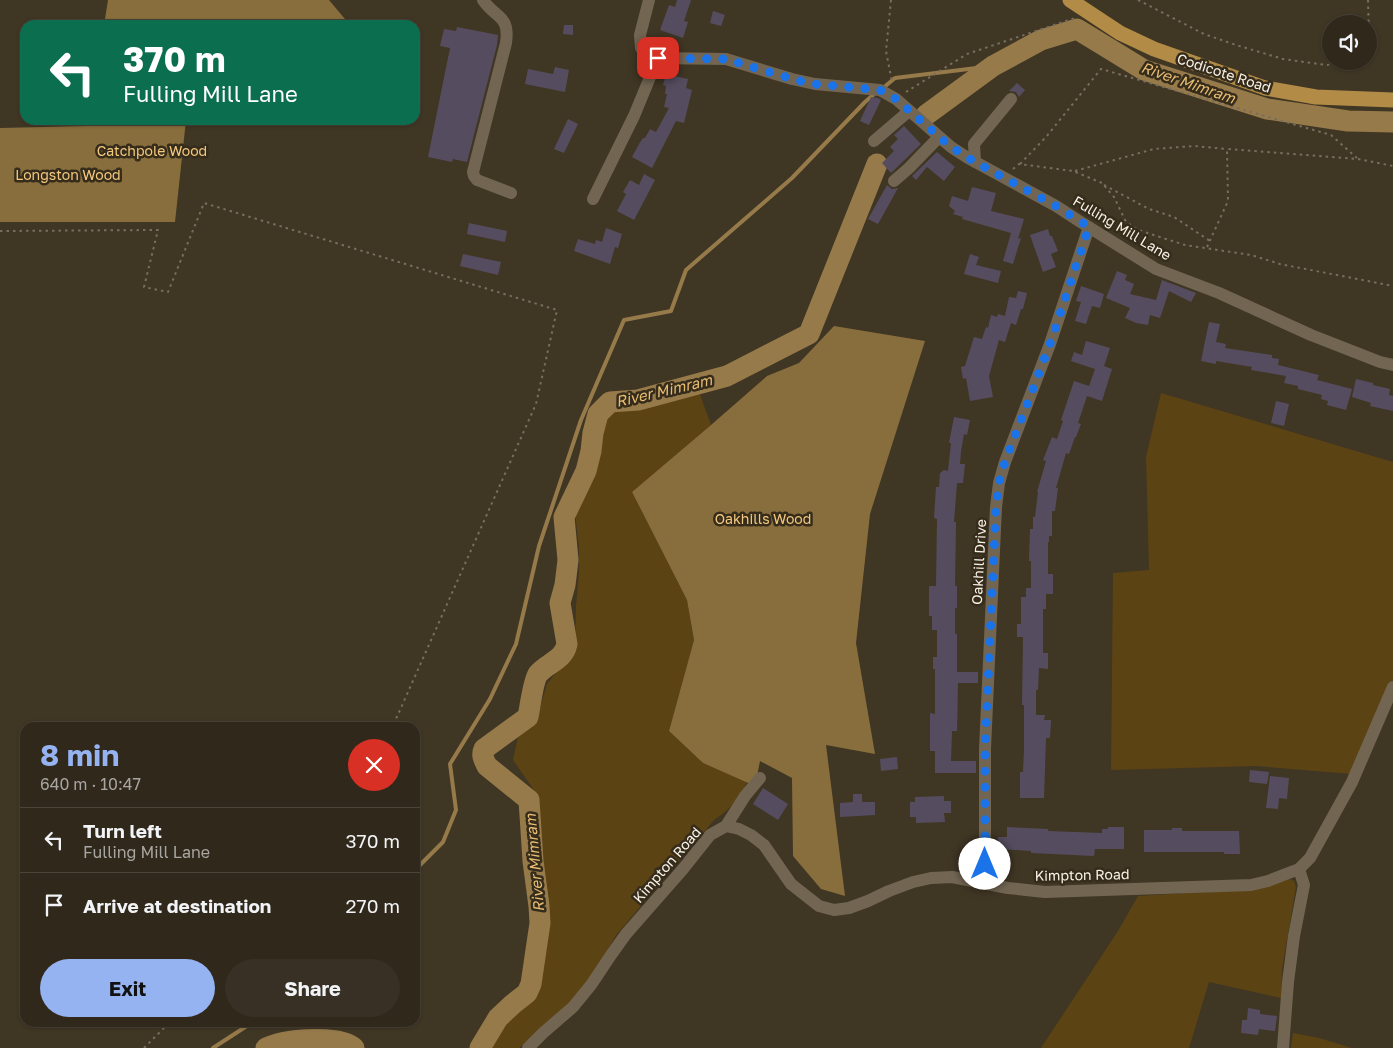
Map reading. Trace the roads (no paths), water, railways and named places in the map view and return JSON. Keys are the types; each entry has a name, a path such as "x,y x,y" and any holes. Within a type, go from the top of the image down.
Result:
{"main road":[{"name":"Codicote Road","path":"1070,0 1120,33 1154,49 1265,88 1316,97 1393,100"}],"street":[{"path":"483,0 503,20 508,32 474,176 477,180 511,193"},
{"path":"593,198 634,116 658,58 646,55 641,48 640,35 649,0"},
{"name":"Fulling Mill Lane","path":"658,58 726,59 814,84 880,90 896,99 956,150 1056,206 1156,269 1219,293 1311,335 1380,362 1393,365"},
{"path":"956,150 974,144 1010,99"},
{"path":"874,141 909,111"},
{"path":"894,181 939,137"},
{"path":"974,144 975,162"},
{"name":"Oakhill Drive","path":"985,883 985,749 996,507 999,483 1005,462 1050,344 1089,227"},
{"name":"Kimpton Road","path":"528,1048 573,1007 591,985 626,934 710,835 726,826 752,835 764,845 791,884 819,906 834,910 849,908 897,888 931,878 952,877 1008,888 1045,892 1251,885 1268,881 1299,869 1310,858 1320,842 1352,782 1393,687"},
{"path":"726,826 760,778"},
{"path":"1282,1048 1294,936 1304,885 1299,869"}],"waterway":[{"name":"River Mimram","path":"926,115 993,66 1041,40 1077,29 1144,70 1267,109 1348,121 1393,122"},
{"path":"883,88 895,78 993,66"},
{"path":"420,865 443,842 456,810 450,764 490,699 516,644 539,546 581,420 624,320 671,311 686,270 792,178 873,95"},
{"name":"River Mimram","path":"480,1048 498,1018 527,993 531,984 540,923 529,800 487,766 483,758 483,751 528,717 536,677 542,670 559,658 567,644 560,603 565,585 568,560 564,517 586,471 598,414 610,402 638,400 727,376 809,334 877,164"},
{"path":"213,1048 245,1027"},
{"name":"River Mimram","path":"266,1048 277,1044 308,1040 330,1040 348,1044 354,1048"}],"park label":[{"name":"Catchpole Wood","path":"152,151"},
{"name":"Longston Wood","path":"68,175"},
{"name":"Oakhills Wood","path":"763,519"}]}
